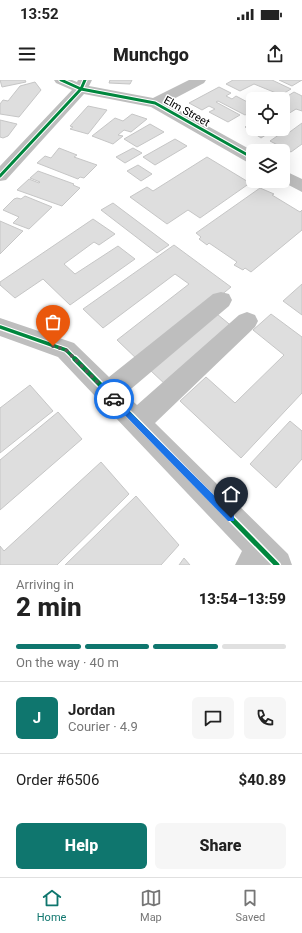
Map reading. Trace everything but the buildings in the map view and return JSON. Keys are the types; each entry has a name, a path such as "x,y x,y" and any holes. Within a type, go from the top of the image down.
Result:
{"street":[{"name":"Elm Street","path":"61,80 83,84 155,103 246,154"},
{"path":"155,103 200,80"},
{"path":"0,176 83,84"},
{"path":"290,179 302,185"},
{"path":"108,392 221,300"},
{"path":"137,422 247,321"},
{"path":"0,327 66,350 137,422 263,560"}],"cycle path":[{"path":"61,80 81,89 155,103 246,154"},
{"path":"0,176 81,89 85,80"},
{"path":"0,327 66,350 277,565"}],"way so far":[{"path":"53,346 66,350 114,399"}],"route":[{"path":"114,399 231,518"}]}
